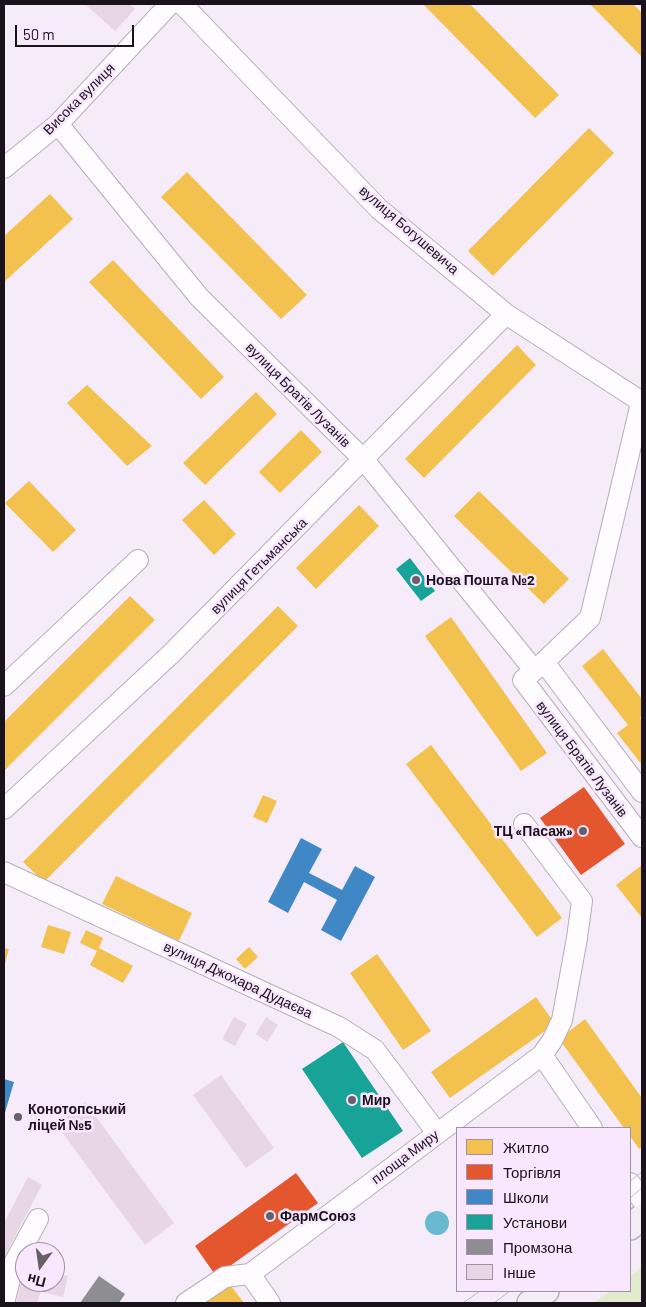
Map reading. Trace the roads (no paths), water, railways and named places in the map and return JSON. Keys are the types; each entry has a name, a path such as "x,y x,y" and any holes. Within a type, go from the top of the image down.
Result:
{"main road":[{"path":"631,1226 642,1217"},
{"path":"530,1303 545,1292"}],"street":[{"name":"Висока вулиця","path":"4,168 58,124 170,4"},
{"name":"вулиця Богушевича","path":"182,4 379,209 506,314 642,401"},
{"name":"вулиця Братів Лузанів","path":"58,124 199,297 364,460 533,671 642,792"},
{"name":"вулиця Гетьманська","path":"4,809 172,653 506,314"},
{"path":"533,671 590,618 642,401"},
{"path":"4,686 138,560"},
{"name":"вулиця Братів Лузанів","path":"533,671 642,837"},
{"path":"524,824 582,901 562,1020 552,1041 542,1055 591,1127"},
{"name":"вулиця Джохара Дудаєва","path":"4,872 339,1027 375,1050 437,1134"},
{"name":"площа Миру","path":"250,1274 542,1055"},
{"path":"631,1184 642,1200"},
{"path":"4,1303 14,1263 38,1219"},
{"path":"186,1303 225,1277 250,1274 270,1303"}],"water":[{"path":"437,1211 442,1212 448,1218 448,1228 442,1234 437,1235 432,1234 426,1228 425,1223 426,1218 432,1212"}],"tram line":[{"path":"631,1180 642,1172"},
{"path":"631,1197 642,1188"},
{"path":"463,1303 479,1292"},
{"path":"494,1303 509,1292"}],"place":[{"name":"Нова Пошта №2","path":"416,580"},
{"name":"ТЦ «Пасаж»","path":"583,831"},
{"name":"Мир","path":"352,1100"},
{"name":"Конотопський ліцей №5","path":"18,1117"},
{"name":"ФармСоюз","path":"270,1216"}]}
